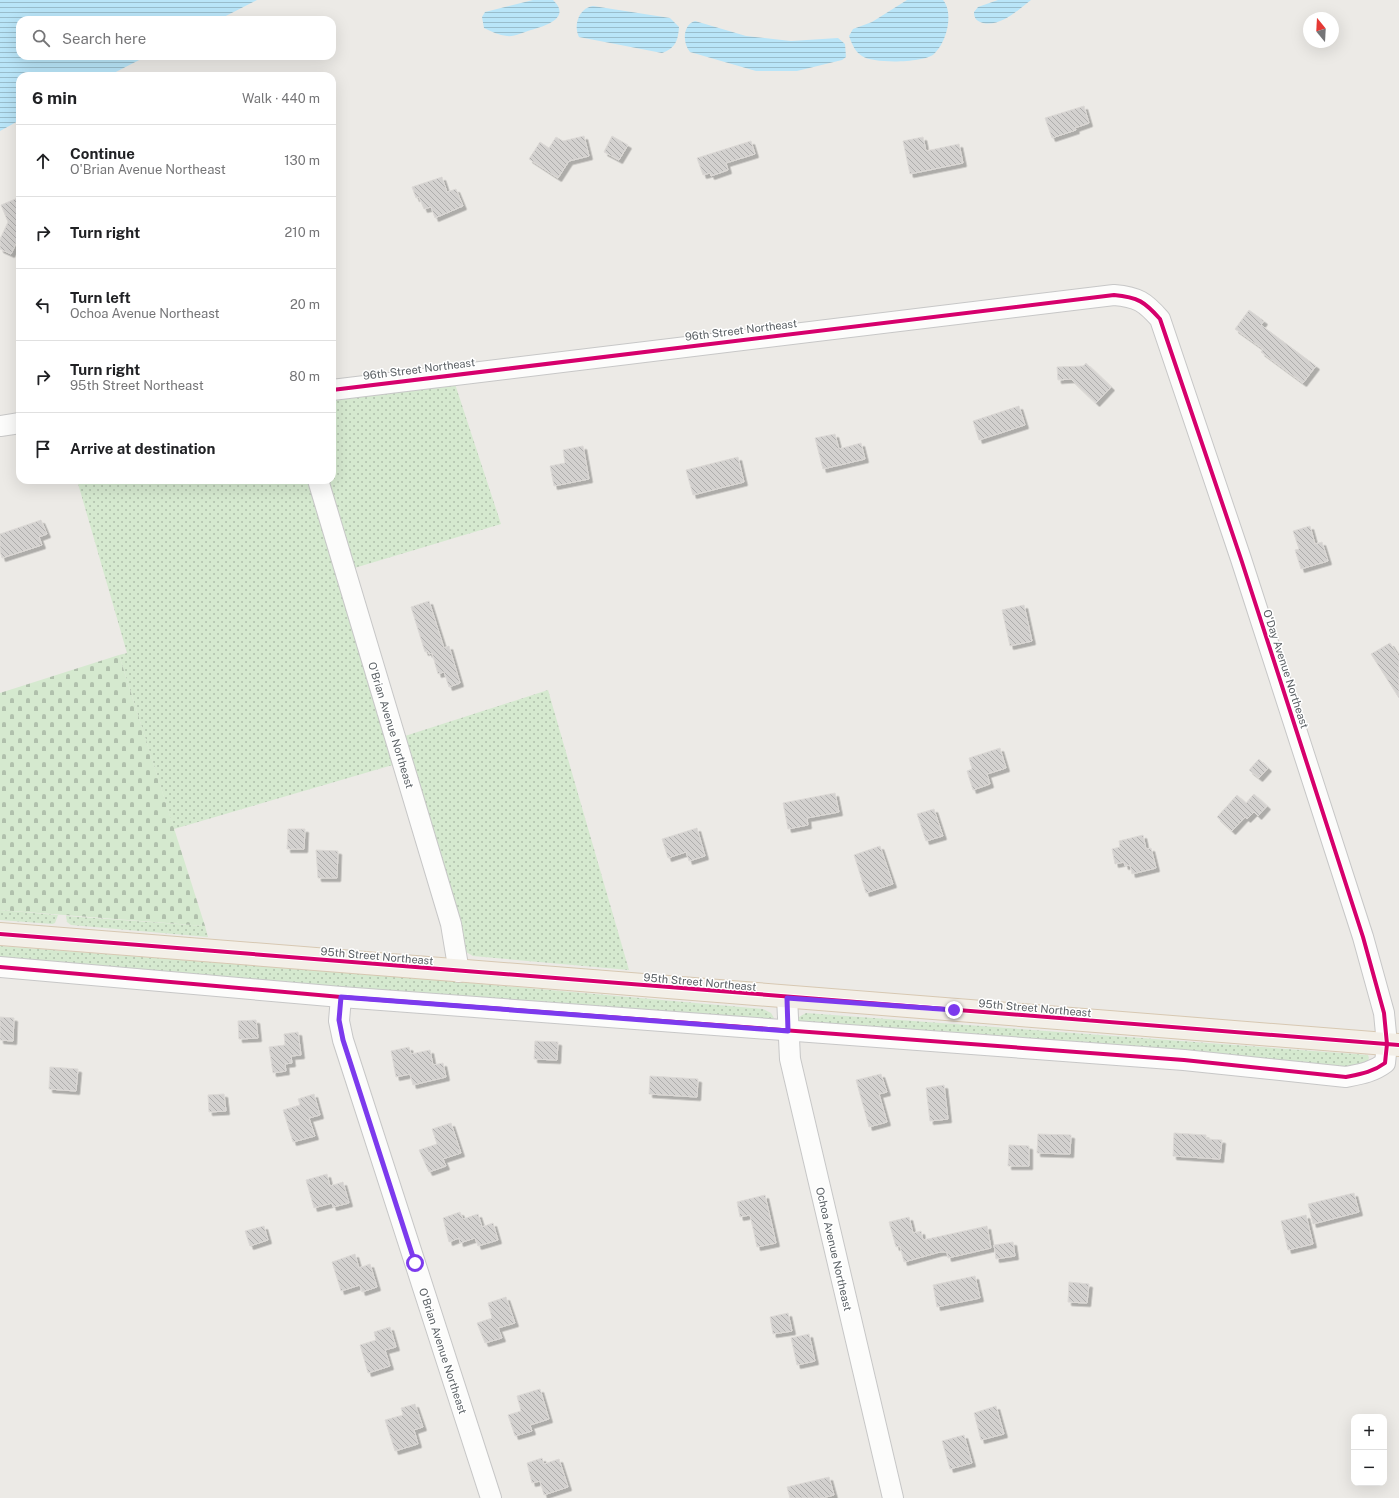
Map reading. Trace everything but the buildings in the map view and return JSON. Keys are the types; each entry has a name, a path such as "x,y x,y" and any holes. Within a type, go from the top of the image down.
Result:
{"main road":[{"name":"95th Street Northeast","path":"0,934 787,998 1393,1044"}],"street":[{"name":"96th Street Northeast","path":"336,390 1114,295 1129,296 1141,300 1149,306"},
{"name":"O'Day Avenue Northeast","path":"788,1031 1184,1060 1346,1077 1377,1069 1385,1063 1393,1044 1363,937 1260,617 1160,319 1149,306"},
{"path":"0,426 16,424"},
{"name":"O'Brian Avenue Northeast","path":"319,484 451,924 459,972"},
{"path":"0,967 341,997 788,1031"},
{"name":"O'Brian Avenue Northeast","path":"341,997 339,1020 343,1040 491,1498"},
{"name":"Ochoa Avenue Northeast","path":"787,998 790,1059 893,1498"}],"green space":[{"path":"454,381 501,524 351,569 327,484 336,484 336,398 339,396"},
{"path":"78,484 314,484 396,764 174,829 119,655 127,653"},
{"path":"119,655 205,926 0,910 0,693"},
{"path":"548,690 629,970 473,956 466,952 462,945 402,737"},
{"path":"0,910 58,915 55,923 52,924 0,920"},
{"path":"66,916 205,926 208,937 71,925 67,922"},
{"path":"0,946 427,979 763,1009 771,1013 774,1018 766,1022 0,960"},
{"path":"806,1013 1368,1055 1369,1058 1367,1062 1351,1067 1341,1068 799,1023 799,1017"}],"water":[{"path":"0,0 257,0 226,16 16,16 16,60 139,60 116,72 16,72 16,122 0,131"},
{"path":"533,0 553,0 558,6 560,12 558,16 543,26 513,36 501,35 484,28 482,17 485,12"},
{"path":"907,0 943,0 948,12 948,27 939,49 928,57 910,61 868,59 857,52 849,36 853,29 872,22"},
{"path":"998,0 1031,0 1015,13 1003,20 990,24 983,23 976,19 974,12 978,7"},
{"path":"593,6 670,18 679,27 677,40 670,49 662,53 579,37 577,32 578,18 584,10"},
{"path":"695,21 746,36 791,41 838,38 845,44 846,57 842,60 797,71 756,71 690,52 687,48 685,34 688,26"}],"cycle path":[{"path":"0,967 341,997 1184,1060 1346,1077 1371,1071 1385,1063 1387,1044 1384,1013 1363,937 1241,559 1160,319 1145,304 1129,297 1114,295 336,390"},
{"path":"0,934 1399,1045"}],"route":[{"path":"415,1263 343,1040 339,1020 341,997 788,1031 787,998 954,1010"}]}
